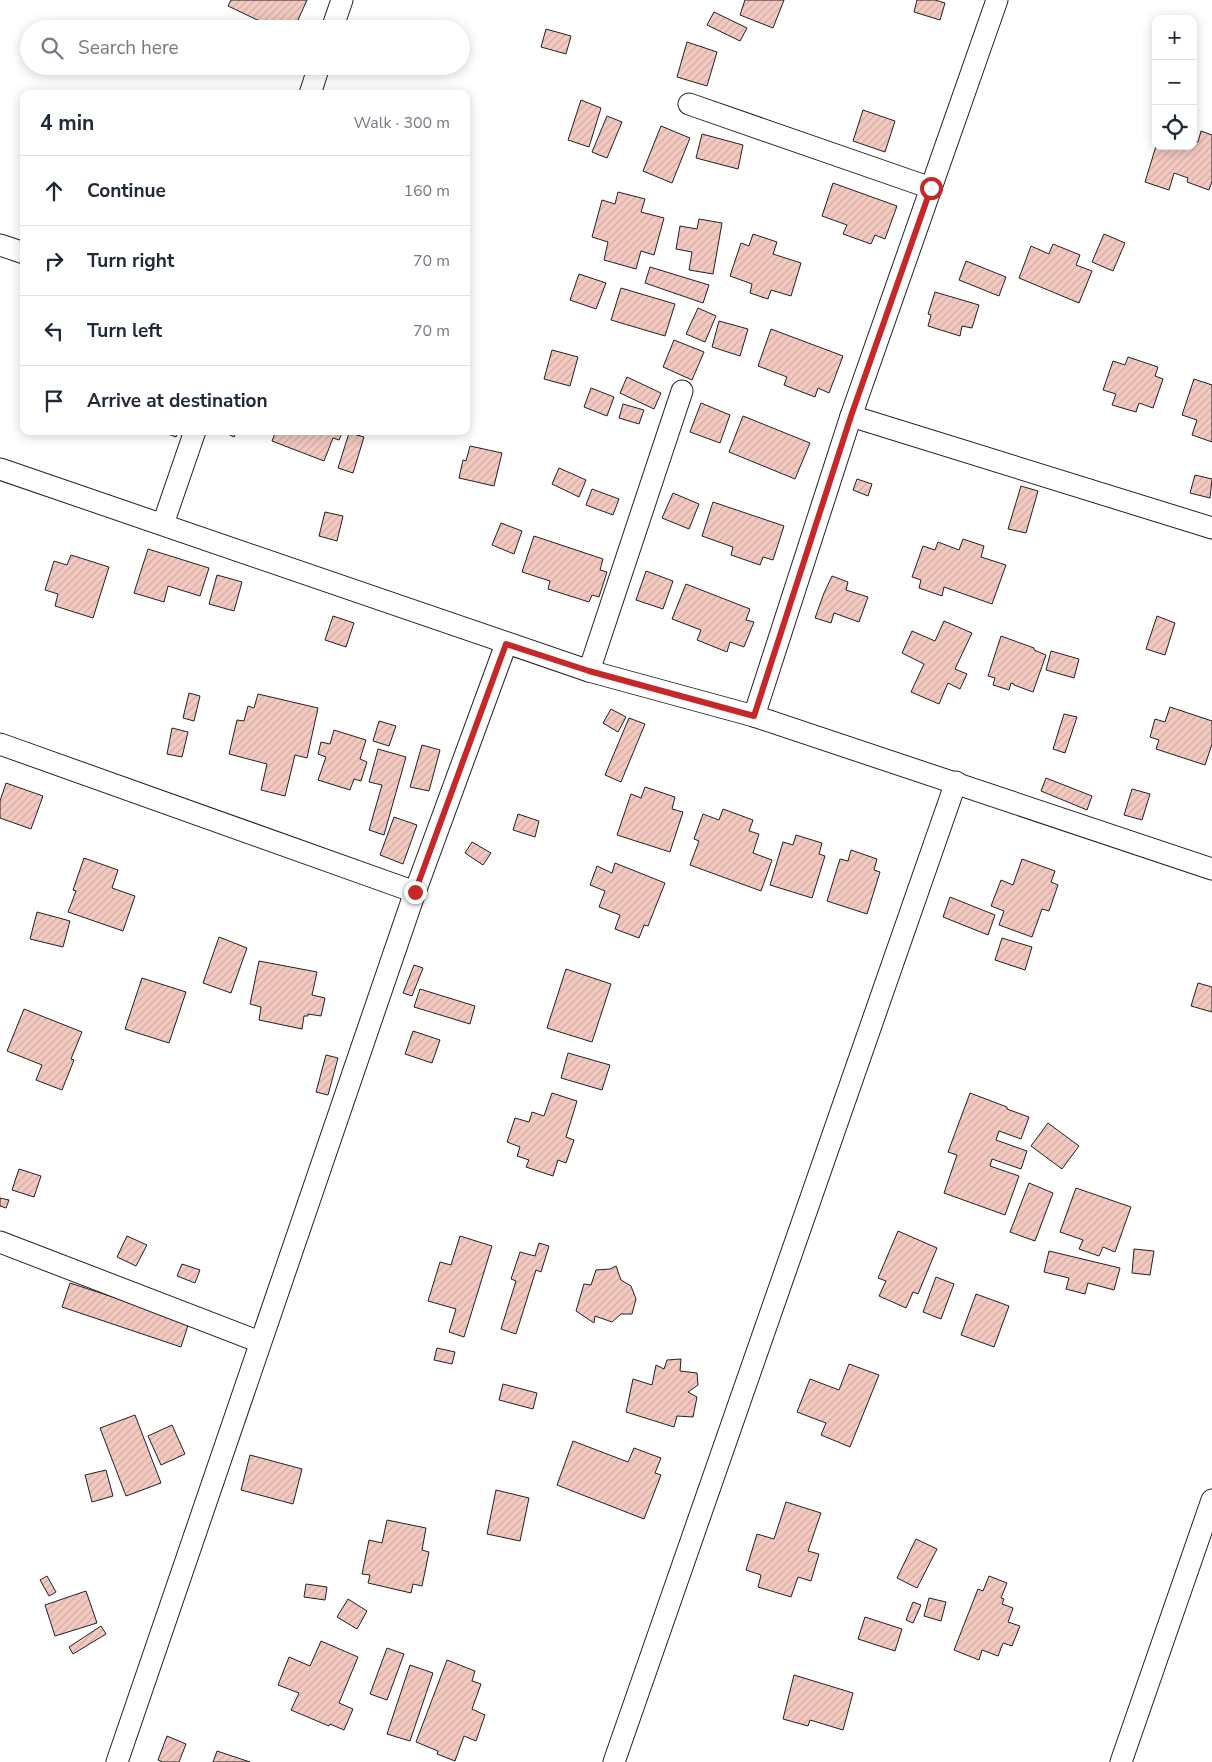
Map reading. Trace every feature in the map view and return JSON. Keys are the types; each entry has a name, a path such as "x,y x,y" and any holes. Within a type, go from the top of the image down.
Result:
{"street":[{"path":"335,20 342,0"},
{"path":"754,716 851,416 997,0"},
{"path":"311,90 316,75"},
{"path":"689,104 931,188"},
{"path":"0,245 20,252"},
{"path":"589,671 682,391"},
{"path":"851,416 1212,528"},
{"path":"163,524 194,435"},
{"path":"0,469 506,644 589,671 754,716 1212,869"},
{"path":"117,1762 415,892 506,644"},
{"path":"0,744 415,892"},
{"path":"614,1762 956,782"},
{"path":"0,1242 260,1342"},
{"path":"1121,1762 1212,1500"}],"building":[{"path":"231,0 307,0 298,20 257,20 228,6"},
{"path":"745,0 784,0 773,28 740,15"},
{"path":"917,0 935,0 945,3 940,20 914,12"},
{"path":"714,12 747,28 740,41 707,25"},
{"path":"546,29 571,36 566,54 541,47"},
{"path":"687,42 717,52 707,86 677,77"},
{"path":"581,100 601,108 589,147 568,140"},
{"path":"863,110 895,121 885,152 853,141"},
{"path":"607,116 622,122 607,158 592,152"},
{"path":"661,126 690,138 672,183 643,171"},
{"path":"1201,131 1212,135 1212,181 1209,190 1187,182 1188,178 1174,173 1169,190 1145,182 1155,150 1197,150"},
{"path":"702,134 743,145 738,169 696,158"},
{"path":"833,183 897,206 885,239 875,235 871,244 843,234 847,225 822,216"},
{"path":"618,192 645,199 641,212 664,218 654,255 641,251 636,269 604,260 608,242 592,237 602,200 615,204"},
{"path":"699,219 722,223 713,274 689,270 692,252 676,249 680,226 697,229"},
{"path":"753,234 777,242 773,254 801,263 791,296 771,290 768,299 750,293 752,284 730,276 741,243 749,246"},
{"path":"1104,234 1125,243 1113,271 1092,262"},
{"path":"1053,244 1080,255 1076,265 1092,271 1079,303 1019,278 1031,246 1049,254"},
{"path":"966,261 1006,277 999,296 959,280"},
{"path":"650,267 709,285 703,303 645,283"},
{"path":"579,274 606,283 596,309 570,300"},
{"path":"621,288 675,304 665,336 611,320"},
{"path":"935,292 979,305 972,328 962,326 960,336 928,326 931,315 928,314"},
{"path":"698,308 716,316 705,342 686,334"},
{"path":"719,321 748,329 740,356 712,347"},
{"path":"771,329 843,356 829,393 818,388 815,397 784,385 787,377 758,366"},
{"path":"674,340 704,352 692,380 663,367"},
{"path":"552,350 578,357 570,386 544,379"},
{"path":"1128,357 1158,367 1155,376 1163,379 1153,408 1139,403 1136,412 1112,405 1116,394 1103,390 1113,361 1125,365"},
{"path":"627,377 661,393 654,409 620,393"},
{"path":"1194,379 1212,385 1212,442 1192,435 1197,420 1182,415"},
{"path":"591,388 614,397 607,416 584,407"},
{"path":"701,403 730,415 720,443 690,432"},
{"path":"623,404 644,410 639,424 619,418"},
{"path":"743,416 810,443 795,479 729,452"},
{"path":"274,435 341,435 339,440 333,438 324,461 272,441"},
{"path":"348,435 364,437 353,473 338,468"},
{"path":"470,446 502,453 494,486 459,478 463,460 466,461"},
{"path":"559,468 586,480 579,497 552,484"},
{"path":"1195,475 1212,479 1210,498 1190,493"},
{"path":"857,479 872,484 868,496 853,490"},
{"path":"1021,486 1038,491 1026,533 1008,529"},
{"path":"592,489 619,499 613,515 586,505"},
{"path":"673,493 699,504 689,529 662,518"},
{"path":"713,502 784,526 773,560 763,557 760,565 731,555 733,547 702,536"},
{"path":"325,512 343,516 337,541 319,536"},
{"path":"501,523 522,531 514,554 492,545"},
{"path":"534,536 603,559 600,570 607,572 599,597 592,595 589,602 548,589 550,581 522,572"},
{"path":"963,539 984,546 981,557 1006,565 992,604 944,587 942,596 919,588 921,580 912,577 923,546 935,550 938,542 959,550"},
{"path":"148,549 209,568 200,596 168,586 164,602 134,593"},
{"path":"71,555 109,567 93,618 55,606 58,594 45,590 54,561 67,565"},
{"path":"646,571 673,581 663,609 636,600"},
{"path":"217,575 242,582 234,611 209,604"},
{"path":"832,576 848,582 846,590 868,597 859,622 834,613 831,623 815,618"},
{"path":"686,584 750,609 746,620 754,622 744,647 730,642 727,652 697,640 701,630 672,619"},
{"path":"333,616 354,623 346,647 325,640"},
{"path":"1157,616 1175,623 1165,655 1146,649"},
{"path":"944,621 972,633 955,669 967,674 960,689 948,683 939,704 911,692 924,664 902,653 912,631 935,641"},
{"path":"1001,636 1034,648 1034,650 1046,655 1033,692 1011,683 1009,690 993,685 995,678 988,676"},
{"path":"1051,651 1079,659 1074,678 1046,670"},
{"path":"189,693 200,696 194,721 183,718"},
{"path":"258,694 318,708 307,758 295,755 285,796 261,790 267,764 229,754 237,720 244,721 248,706 254,708"},
{"path":"1170,707 1212,721 1212,744 1205,765 1156,749 1159,740 1150,737 1155,719 1165,722"},
{"path":"611,709 626,717 618,732 603,723"},
{"path":"1064,714 1077,717 1065,753 1053,749"},
{"path":"629,718 645,724 621,782 605,775"},
{"path":"379,721 396,726 389,746 373,741"},
{"path":"172,728 188,732 182,757 167,754"},
{"path":"334,730 366,740 360,759 367,762 361,781 354,779 350,790 318,780 326,757 318,754 321,742 330,744"},
{"path":"422,745 440,750 429,791 410,787"},
{"path":"378,749 406,757 384,835 369,830 382,785 369,782"},
{"path":"1046,778 1092,796 1087,810 1041,791"},
{"path":"6,783 43,796 31,829 0,818 0,801"},
{"path":"645,787 675,797 672,809 683,812 670,852 617,835 631,794 641,798"},
{"path":"1132,789 1150,794 1142,820 1124,815"},
{"path":"723,809 753,820 749,831 759,834 753,853 772,860 761,891 690,865 699,841 694,839 703,814 719,820"},
{"path":"518,814 539,821 535,837 513,830"},
{"path":"394,817 417,825 403,864 380,855"},
{"path":"796,835 822,843 819,854 825,856 812,898 770,885 783,842 793,845"},
{"path":"472,842 491,853 483,865 465,853"},
{"path":"851,850 877,859 874,870 880,872 867,914 827,901 840,859 848,861"},
{"path":"84,858 118,870 112,888 135,896 123,931 68,912 76,891 73,890"},
{"path":"1022,859 1055,871 1051,882 1058,885 1049,911 1042,909 1032,937 999,925 1004,911 991,906 1001,880 1013,885"},
{"path":"615,863 665,883 648,926 644,925 639,938 615,929 620,915 599,907 605,891 590,885 597,866 612,873"},
{"path":"950,897 995,915 988,935 943,917"},
{"path":"37,912 70,921 63,947 30,939"},
{"path":"219,937 247,948 231,993 203,983"},
{"path":"1002,938 1032,947 1025,970 995,960"},
{"path":"259,961 317,972 312,995 325,998 321,1016 308,1014 308,1016 304,1016 302,1029 259,1020 261,1007 250,1004"},
{"path":"414,965 423,968 412,996 403,993"},
{"path":"566,969 611,984 592,1042 547,1028"},
{"path":"142,978 186,992 169,1043 125,1029"},
{"path":"1198,983 1212,987 1212,1012 1191,1006"},
{"path":"420,989 475,1006 470,1024 414,1007"},
{"path":"24,1009 82,1032 71,1059 74,1060 62,1090 36,1080 42,1065 7,1051"},
{"path":"413,1031 440,1040 432,1063 405,1054"},
{"path":"568,1053 610,1065 602,1090 561,1078"},
{"path":"326,1055 338,1058 328,1095 316,1092"},
{"path":"552,1093 577,1101 566,1137 574,1140 566,1163 558,1160 553,1176 526,1167 529,1160 517,1156 520,1147 507,1142 515,1118 529,1122 532,1112 544,1116"},
{"path":"970,1093 1029,1117 1021,1139 999,1131 996,1140 1027,1151 1021,1169 992,1159 990,1166 1019,1176 1005,1215 944,1193 957,1155 948,1152"},
{"path":"1048,1123 1079,1146 1062,1169 1031,1146"},
{"path":"19,1169 41,1176 34,1197 12,1190"},
{"path":"1029,1183 1053,1193 1035,1241 1010,1232"},
{"path":"1076,1188 1131,1207 1115,1252 1103,1247 1099,1256 1079,1249 1083,1240 1060,1232"},
{"path":"0,1198 9,1200 6,1208 0,1206"},
{"path":"898,1231 937,1248 918,1294 913,1292 906,1308 879,1296 886,1281 878,1278"},
{"path":"127,1236 147,1245 136,1266 117,1257"},
{"path":"460,1236 492,1246 464,1337 449,1332 456,1309 428,1301 440,1262 451,1265"},
{"path":"539,1243 549,1246 541,1272 536,1270 516,1334 501,1329 516,1281 511,1279 520,1252 535,1256"},
{"path":"1134,1249 1154,1251 1150,1275 1132,1273"},
{"path":"1049,1251 1120,1268 1114,1290 1088,1283 1085,1294 1066,1289 1069,1278 1044,1272"},
{"path":"182,1264 200,1270 195,1283 177,1276"},
{"path":"616,1266 621,1280 631,1286 636,1299 632,1314 621,1314 612,1322 595,1316 594,1323 576,1311 584,1284 591,1285 596,1270 610,1269"},
{"path":"936,1277 954,1284 941,1319 923,1312"},
{"path":"70,1283 189,1322 181,1347 62,1307"},
{"path":"976,1294 1009,1306 994,1347 961,1335"},
{"path":"437,1348 455,1352 452,1364 434,1360"},
{"path":"681,1359 680,1371 697,1373 698,1385 688,1392 697,1397 693,1417 677,1416 674,1427 626,1412 633,1379 652,1385 656,1365 664,1369 667,1360"},
{"path":"849,1364 879,1375 850,1447 821,1435 826,1423 797,1412 810,1379 839,1390"},
{"path":"503,1384 537,1393 533,1409 499,1400"},
{"path":"135,1415 161,1483 126,1496 100,1428"},
{"path":"172,1425 185,1454 161,1465 148,1436"},
{"path":"573,1441 628,1462 634,1448 661,1458 655,1473 661,1475 644,1519 557,1485"},
{"path":"250,1455 302,1469 293,1504 241,1490"},
{"path":"106,1470 113,1496 92,1502 85,1475"},
{"path":"496,1490 529,1498 520,1541 487,1534"},
{"path":"786,1502 821,1513 808,1551 819,1554 811,1581 798,1577 791,1597 758,1587 761,1575 746,1570 757,1534 774,1539"},
{"path":"387,1520 426,1528 422,1550 429,1552 422,1586 413,1584 411,1593 368,1583 370,1575 362,1574 369,1540 382,1543"},
{"path":"916,1539 937,1549 917,1588 897,1578"},
{"path":"47,1576 56,1592 49,1596 40,1580"},
{"path":"989,1576 1007,1583 1001,1598 1004,1599 1002,1604 1013,1608 1008,1622 1020,1626 1012,1646 1003,1643 998,1656 982,1650 979,1660 954,1650 978,1589 983,1591"},
{"path":"306,1584 327,1587 325,1600 304,1597"},
{"path":"86,1591 97,1623 55,1636 45,1605"},
{"path":"929,1598 946,1602 941,1621 924,1616"},
{"path":"348,1599 367,1611 357,1629 337,1617"},
{"path":"913,1602 921,1605 913,1623 906,1620"},
{"path":"865,1617 902,1629 895,1651 858,1639"},
{"path":"101,1626 106,1634 73,1654 69,1647"},
{"path":"321,1641 358,1657 339,1703 353,1709 344,1730 330,1724 329,1726 291,1710 299,1693 278,1685 289,1657 310,1666"},
{"path":"387,1648 404,1654 387,1700 370,1694"},
{"path":"447,1660 475,1671 472,1681 481,1684 472,1709 485,1715 476,1741 464,1736 455,1761 437,1754 438,1751 416,1742"},
{"path":"410,1665 433,1673 410,1741 387,1734"},
{"path":"794,1675 853,1693 843,1730 810,1720 808,1726 783,1719"},
{"path":"167,1736 186,1744 179,1762 163,1762 158,1760"},
{"path":"217,1751 250,1762 213,1762"}],"route":[{"path":"415,892 506,644 589,671 754,716 851,416 931,188"}]}
